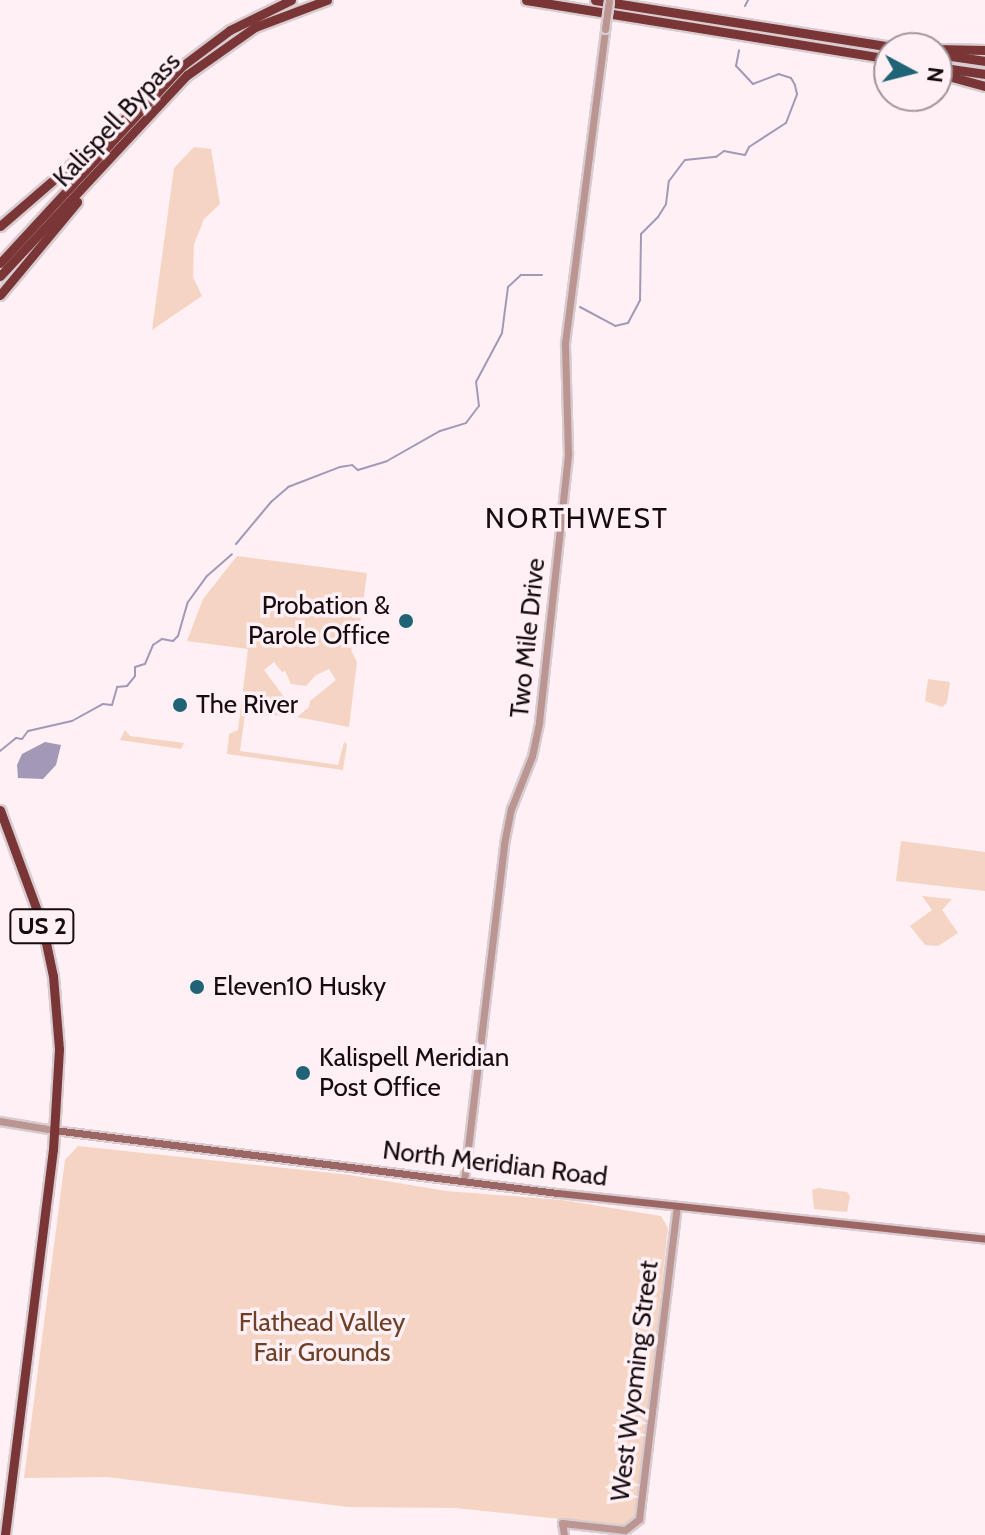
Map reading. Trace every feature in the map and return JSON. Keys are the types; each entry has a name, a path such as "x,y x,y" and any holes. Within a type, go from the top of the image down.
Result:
{"highway":[{"name":"Kalispell Bypass","path":"0,263 144,104 212,42 248,19 291,0"},
{"name":"Kalispell Bypass","path":"0,276 157,104 205,60 255,27 327,0"},
{"path":"526,0 873,57"},
{"path":"595,0 873,44"},
{"path":"953,51 985,50"},
{"path":"953,55 985,61"},
{"path":"953,69 985,74"},
{"path":"953,77 985,86"},
{"path":"0,226 144,104"},
{"path":"0,295 77,203 98,169"},
{"name":"US 2","path":"0,810 33,893 51,966 59,1049 54,1130 5,1535"}],"main road":[{"name":"North Meridian Road","path":"54,1130 677,1206 985,1239"}],"street":[{"name":"Two Mile Drive","path":"464,1181 504,844 511,809 532,756 539,722 568,453 565,343 609,0"},
{"name":"North Meridian Road","path":"0,1121 54,1130"},
{"name":"West Wyoming Street","path":"564,1535 562,1523 631,1528 640,1512 677,1206"}],"green space":[{"path":"194,147 211,149 220,204 204,219 194,244 193,277 202,296 152,330 174,168"},
{"path":"237,556 367,573 359,633 351,650 357,662 349,727 297,717 309,707 310,701 336,680 329,669 316,675 306,686 291,684 285,671 282,672 274,662 264,670 284,697 291,716 245,714 240,751 338,765 344,742 347,744 343,770 227,754 229,734 238,730 248,649 187,641 203,599"},
{"path":"928,679 950,682 947,703 942,707 925,701"},
{"path":"125,730 130,736 184,743 181,749 120,740"},
{"path":"901,841 985,852 985,891 896,881"},
{"path":"922,896 952,899 942,910 958,933 938,946 925,945 910,926 932,910"},
{"name":"Flathead Valley Fair Grounds","path":"78,1146 350,1175 446,1191 562,1200 661,1216 668,1228 636,1520 628,1526 455,1508 348,1507 107,1477 24,1478 65,1160"},
{"path":"812,1190 847,1192 850,1196 847,1212 814,1209"}],"shaded area":[{"path":"45,742 61,745 56,765 43,779 18,778 17,765 22,754"}],"waterway":[{"path":"745,6 748,0"},
{"path":"580,307 615,326 628,323 640,300 641,234 666,204 669,181 685,160 716,157 724,151 745,155 749,147 786,123 797,94 791,78 779,74 753,84 736,66 739,50"},
{"path":"236,544 271,502 288,487 340,467 352,465 358,470 387,461 440,431 466,423 479,406 476,382 502,333 508,287 521,275 542,275"},
{"path":"0,751 16,738 22,739 28,731 72,721 103,704 112,705 117,687 127,686 135,676 135,667 145,664 153,645 162,639 173,641 178,636 188,602 207,576 232,554"}],"place":[{"name":"Probation & Parole Office","path":"406,621"},
{"name":"The River","path":"180,705"},
{"name":"Eleven10 Husky","path":"197,987"},
{"name":"Kalispell Meridian Post Office","path":"303,1073"}],"district":[{"name":"NORTHWEST","path":"577,518"}]}
